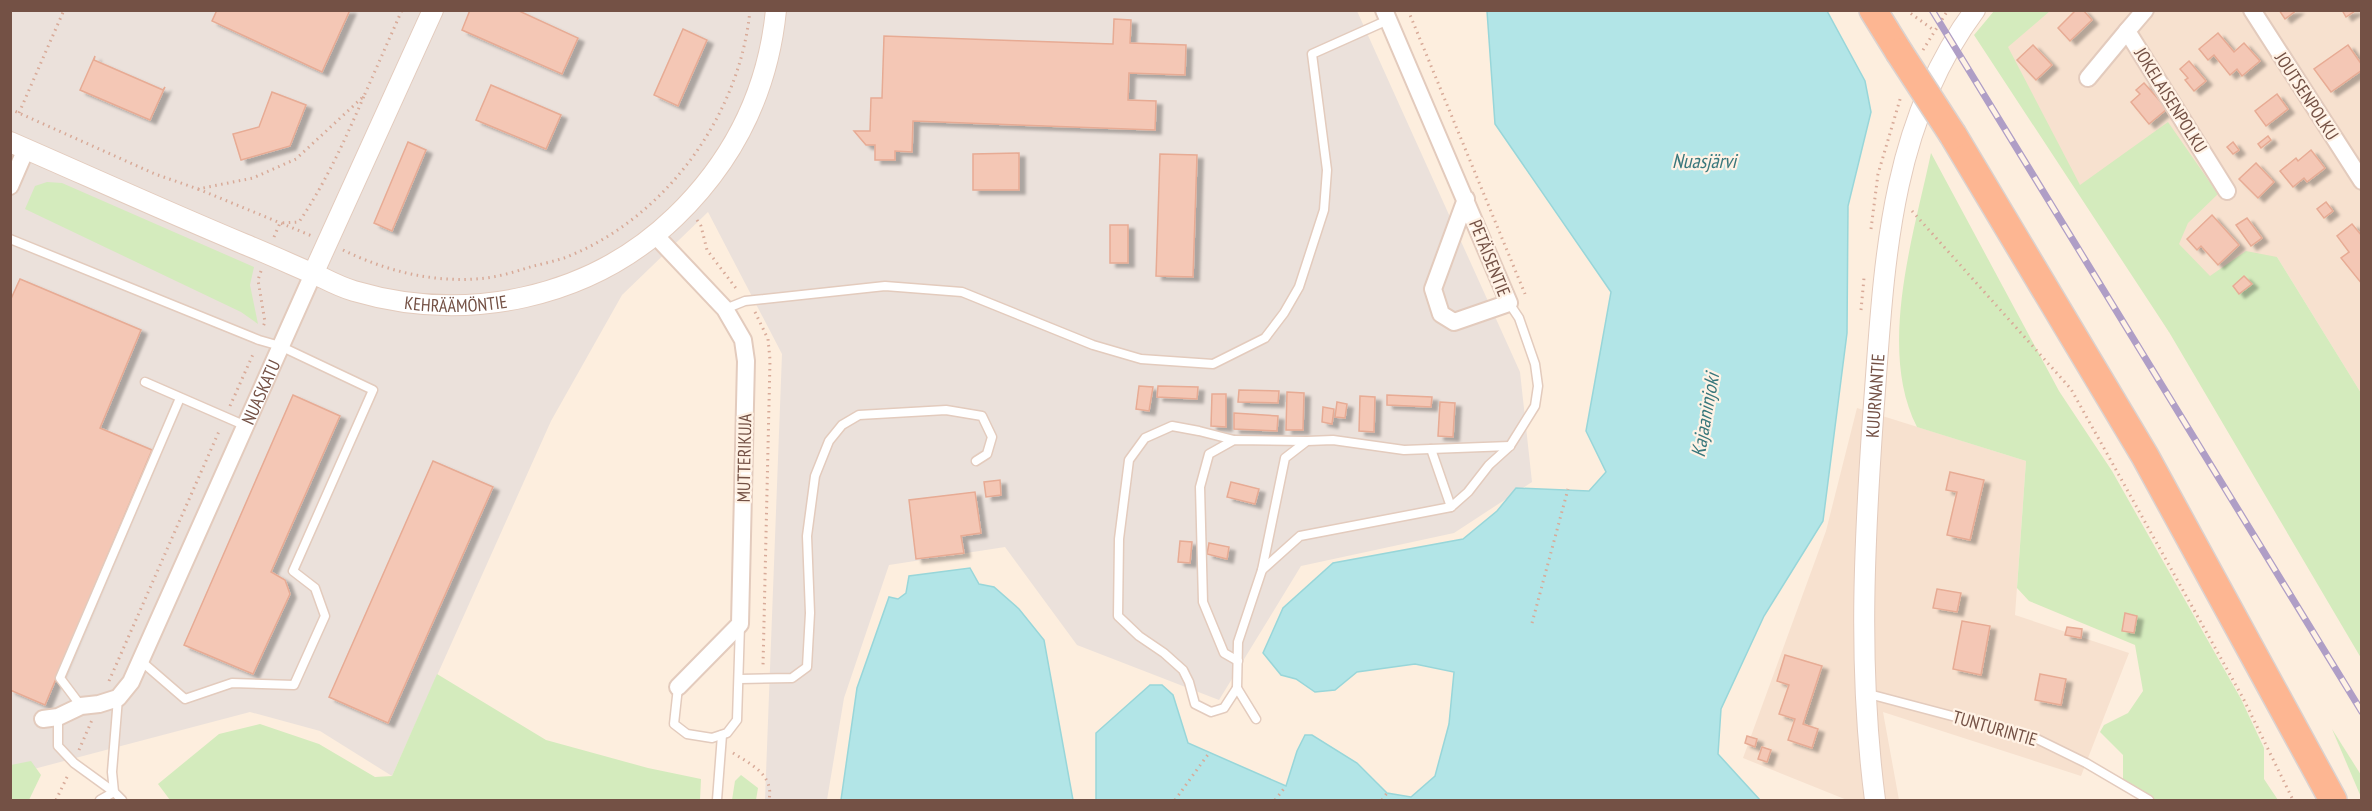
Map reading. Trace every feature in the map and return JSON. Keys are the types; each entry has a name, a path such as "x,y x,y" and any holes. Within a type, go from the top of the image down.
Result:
{"highway":[{"path":"1873,10 1953,135 2145,456 2333,801"}],"street":[{"name":"NUASKATU","path":"118,698 131,682 141,661 280,346 433,10"},
{"name":"KEHRÄÄMÖNTIE","path":"18,145 138,200 353,291 433,306 488,305 542,295 610,267 656,236 687,206 719,167 750,113 772,46 776,10"},
{"name":"KUURNANTIE","path":"1875,801 1864,693 1863,586 1886,249 1896,194 1910,141 1936,69 1975,10"},
{"name":"JOKELAISENPOLKU","path":"2145,10 2127,32 2228,191"},
{"name":"JOUTSENPOLKU","path":"2252,10 2361,181"},
{"name":"PETÄISENTIE","path":"1386,15 1466,199 1509,303 1455,322 1441,314 1433,289 1466,199"},
{"path":"2088,78 2127,32"},
{"path":"10,186 18,145"},
{"name":"MUTTERIKUJA","path":"656,236 725,309 743,340 746,361 740,624"},
{"path":"678,687 740,624"},
{"path":"50,718 81,706 99,704 118,698"}],"lane":[{"path":"725,309 745,301 885,286 962,291 1093,345 1141,359 1213,364 1265,338 1284,312 1299,287 1324,210 1327,170 1312,54 1386,15"},
{"path":"10,239 259,340 280,346 373,390 293,571 315,588 325,616 294,685 232,683 185,699 141,661"},
{"path":"1262,570 1300,536 1451,507 1468,492 1489,465 1510,446 1535,406 1538,386 1535,364 1519,318 1509,303"},
{"path":"145,382 246,426"},
{"path":"81,706 60,678 180,398"},
{"path":"740,679 792,678 807,667 810,613 807,536 815,476 829,441 842,425 859,415 898,412 946,410 982,416 992,438 987,454 976,461"},
{"path":"1307,441 1285,458 1262,570 1238,642 1237,688 1224,708 1211,712 1195,704 1183,670 1164,653 1138,636 1118,616 1119,538 1129,460 1145,438 1172,426 1234,440 1333,440 1404,450 1510,446"},
{"path":"1234,440 1209,454 1200,487 1203,602 1224,653 1238,661"},
{"path":"1431,449 1451,507"},
{"path":"678,687 674,724 687,734 712,738 728,733 737,720 740,624"},
{"path":"1237,688 1256,719"},
{"name":"TUNTURINTIE","path":"1864,693 2035,738 2086,763 2149,801"},
{"path":"114,792 112,772 118,698"},
{"path":"50,718 58,746 74,763 114,792 122,801"},
{"path":"717,801 722,735"},
{"path":"100,801 114,792"}],"path":[{"path":"19,113 64,10"},
{"path":"280,223 299,222 318,194 342,147 402,10"},
{"path":"10,109 155,174 198,189 327,242 373,264 403,273 476,279 511,273 564,258 600,240 634,217 668,187 692,158 712,127 742,56 750,10"},
{"path":"1408,10 1525,292 1525,307 1519,318"},
{"path":"1906,10 1935,31"},
{"path":"198,189 253,178 296,159 364,96"},
{"path":"1878,174 2071,389 2243,698 2293,801"},
{"path":"99,704 259,340 265,322 258,280 280,223"},
{"path":"1532,623 1568,489"},
{"path":"721,746 759,769 769,781 769,801"},
{"path":"1175,801 1209,753"},
{"path":"1275,801 1286,786"},
{"path":"1382,801 1387,793"}],"shaded area":[{"path":"10,11 1357,11 1520,372 1532,482 1454,533 1301,566 1219,700 1077,645 1005,547 889,565 844,698 827,800 765,800 782,354 708,212 622,295 551,421 392,776 320,731 250,712 11,775"},
{"path":"2023,11 2361,11 2361,393 2277,257 2169,332 1992,41"},
{"path":"1857,408 2026,461 2015,615 2129,653 2081,776 1883,712 1899,800 1847,800 1743,758 1826,531"}],"green space":[{"path":"1994,11 2050,11 2008,47 2080,185 2168,122 2218,194 2188,223 2179,244 2210,276 2246,251 2277,257 2361,393 2361,658 2169,332 1974,35"},
{"path":"1931,153 2059,391 2112,471 2241,699 2264,748 2264,779 2278,800 2149,800 2123,784 2123,755 2100,732 2104,725 2128,713 2143,691 2135,645 2029,601 2017,588 2026,461 1917,427 1905,396 1900,363 1899,327 1909,255"},
{"path":"47,182 62,183 254,267 250,285 258,324 241,312 25,209 35,186"},
{"path":"437,674 546,740 648,768 701,779 700,800 170,800 158,784 219,734 260,724 319,744 375,777 392,776"},
{"path":"2332,729 2361,775 2361,797"},
{"path":"31,761 41,775 29,800 11,800 11,765"},
{"path":"741,775 758,788 756,800 732,800 735,781"}],"water":[{"name":"Nuasjärvi","path":"1487,11 1827,11 1865,81 1871,112 1848,206 1847,333 1823,521 1764,616 1721,709 1718,754 1760,800 1096,800 1096,733 1150,685 1162,685 1173,695 1188,743 1286,786 1297,751 1305,735 1312,735 1357,763 1387,793 1411,797 1435,776 1449,724 1454,672 1415,664 1357,672 1335,690 1315,692 1296,679 1281,675 1263,653 1283,608 1333,563 1463,539 1497,511 1516,488 1589,491 1606,472 1586,431 1611,292 1495,124"},
{"path":"970,568 979,584 994,587 1019,609 1044,640 1073,800 841,800 857,688 889,597 898,599 906,593 909,576"}],"building":[{"path":"217,10 350,10 322,72 212,21"},
{"path":"470,10 517,10 578,38 562,74 462,30"},
{"path":"2076,10 2083,10 2092,20 2070,41 2058,28"},
{"path":"2279,10 2297,10 2285,19"},
{"path":"2342,10 2355,10 2355,11 2346,17"},
{"path":"1114,19 1131,20 1130,43 1186,45 1185,75 1129,73 1128,100 1156,101 1155,130 913,121 912,152 895,151 895,160 875,160 875,145 866,145 854,131 870,131 871,98 882,98 884,36 1113,44"},
{"path":"683,29 707,40 678,106 654,95"},
{"path":"2218,33 2234,52 2244,43 2260,61 2242,76 2237,69 2230,75 2214,55 2208,60 2199,49"},
{"path":"2033,45 2052,65 2036,80 2017,60"},
{"path":"2348,45 2362,65 2362,70 2331,92 2314,69"},
{"path":"95,56 94,60 163,90 165,87 150,120 80,90"},
{"path":"2189,61 2206,81 2194,91 2185,80 2188,78 2180,69"},
{"path":"2144,83 2167,109 2149,124 2131,102 2140,94 2136,90"},
{"path":"491,85 561,115 546,149 476,120"},
{"path":"272,92 306,105 290,146 241,160 233,134 259,127"},
{"path":"2277,94 2288,109 2266,126 2255,111"},
{"path":"2268,136 2271,140 2261,148 2258,144"},
{"path":"408,142 426,150 392,231 374,223"},
{"path":"2233,142 2239,150 2233,154 2227,147"},
{"path":"2311,150 2325,168 2307,182 2304,178 2293,187 2280,171 2296,158 2298,161"},
{"path":"1019,153 1019,190 973,190 973,154"},
{"path":"1160,154 1197,155 1193,277 1156,276"},
{"path":"2256,163 2274,182 2258,198 2239,179"},
{"path":"2326,202 2333,211 2324,218 2317,209"},
{"path":"2212,215 2239,245 2218,265 2201,246 2197,250 2187,239"},
{"path":"2247,218 2262,238 2251,246 2236,225"},
{"path":"2352,224 2362,236 2362,284 2341,258 2349,252 2337,236"},
{"path":"1110,225 1128,225 1128,263 1110,263"},
{"path":"2244,276 2252,284 2239,294 2233,286"},
{"path":"20,279 141,330 100,428 152,450 45,705 10,690 10,301"},
{"path":"1139,386 1153,387 1149,411 1136,409"},
{"path":"1158,386 1198,387 1197,399 1157,397"},
{"path":"1239,390 1279,391 1278,403 1238,402"},
{"path":"1287,392 1304,393 1303,430 1286,430"},
{"path":"1212,394 1226,394 1226,427 1211,426"},
{"path":"293,395 340,416 271,572 285,580 290,594 253,674 184,645"},
{"path":"1387,395 1432,397 1431,407 1387,405"},
{"path":"1360,396 1375,397 1374,432 1359,431"},
{"path":"1337,402 1347,404 1345,418 1335,417"},
{"path":"1440,402 1455,403 1453,437 1438,436"},
{"path":"1323,407 1334,409 1332,424 1322,422"},
{"path":"1234,413 1278,416 1277,431 1234,429"},
{"path":"433,461 493,487 388,723 329,697"},
{"path":"1950,472 1984,480 1970,540 1947,535 1957,492 1946,490"},
{"path":"1000,480 1001,495 986,497 984,482"},
{"path":"1231,482 1259,489 1255,504 1227,497"},
{"path":"975,492 981,533 961,536 964,553 916,559 909,500"},
{"path":"1180,541 1192,542 1190,563 1178,562"},
{"path":"1209,543 1229,547 1227,559 1207,554"},
{"path":"1937,589 1961,593 1957,612 1933,608"},
{"path":"2125,613 2137,616 2134,633 2122,631"},
{"path":"1962,621 1990,626 1981,675 1953,669"},
{"path":"2067,627 2082,629 2081,638 2065,635"},
{"path":"1785,655 1822,666 1803,724 1818,729 1812,748 1788,740 1795,719 1779,714 1789,685 1777,681"},
{"path":"2040,674 2066,679 2061,705 2035,700"},
{"path":"1747,736 1757,739 1755,747 1745,743"},
{"path":"1762,747 1771,750 1767,762 1758,759"}],"railway":[{"path":"1932,10 2362,712"}],"water label":[{"name":"Kajaaninjoki","path":"1705,415"}]}
